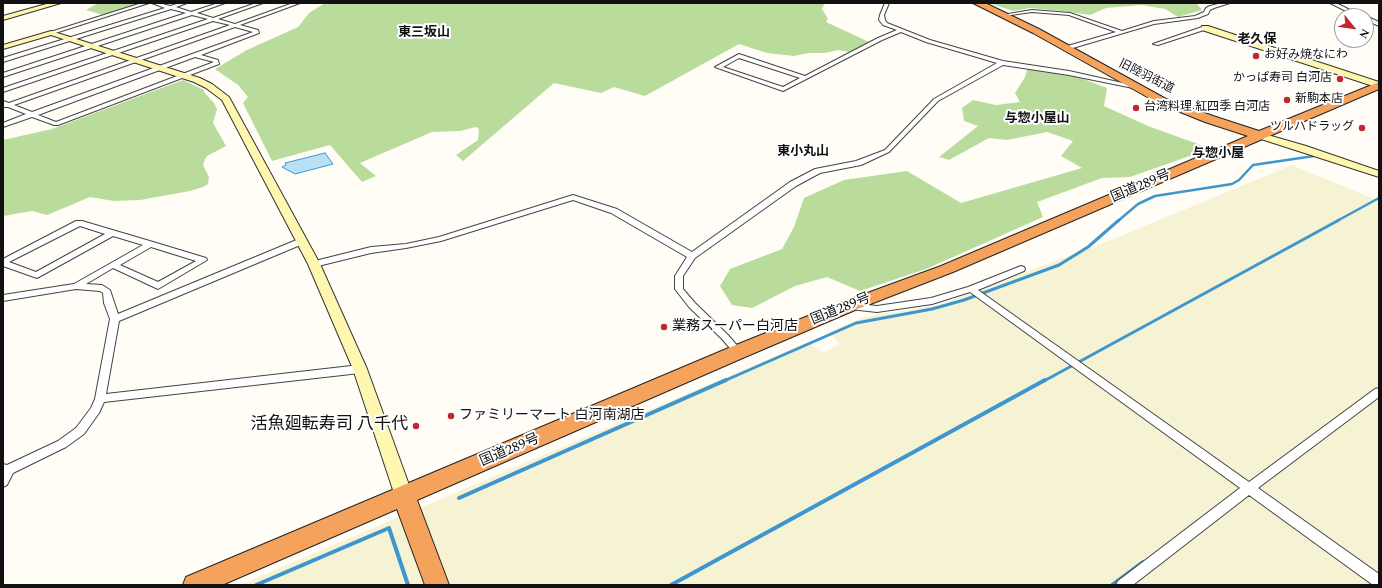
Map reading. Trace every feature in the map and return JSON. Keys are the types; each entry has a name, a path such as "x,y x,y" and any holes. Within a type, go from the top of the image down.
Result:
{"highway":[{"name":"旧陸羽街道","path":"978,3 1066,48 1133,86 1184,110 1260,136"},
{"name":"国道289号","path":"194,585 738,352 848,306 947,269 1379,85"},
{"path":"404,496 437,585"}],"street":[{"path":"3,18 58,3"},
{"path":"3,47 147,3"},
{"path":"3,125 256,32 236,25 154,3"},
{"path":"3,60 185,3"},
{"path":"3,75 224,3"},
{"path":"3,90 261,3"},
{"path":"5,105 298,3"},
{"path":"887,3 882,15 882,20 885,24 900,31 1002,63 1055,70 1133,86"},
{"path":"1066,48 1154,23 1196,17 1206,13 1208,8 1228,3"},
{"path":"1332,3 1343,8"},
{"path":"1004,15 1032,11 1070,14 1121,32"},
{"path":"1175,19 1190,24"},
{"path":"1156,44 1201,27 1379,85"},
{"path":"805,78 739,56 718,67 783,89 805,78 880,39 900,31"},
{"path":"47,34 51,33 184,75 209,86 222,95 230,104 314,264 360,369 404,496"},
{"path":"5,105 56,124 217,63 216,60 195,55"},
{"path":"738,352 725,337 692,305 679,289 679,276 692,256 793,184 818,171 858,163 887,151 936,100 1002,63"},
{"name":"旧陸羽街道","path":"1260,136 1302,148 1379,174"},
{"path":"314,264 370,250 406,246 441,239 573,197 614,211 692,256"},
{"path":"3,263 78,223 203,260 158,286 114,265"},
{"path":"3,263 37,275 112,233"},
{"path":"115,320 302,241"},
{"path":"76,286 150,244"},
{"path":"848,306 877,309 932,301 1021,269"},
{"path":"3,298 76,286 102,288 107,292 115,320 100,399 95,410 80,430 62,444 6,469 3,482"},
{"path":"971,288 1379,582"},
{"path":"100,399 360,369"},
{"path":"1123,585 1249,488 1379,392"}],"shaded area":[{"path":"1292,165 1379,201 1379,585 240,585 808,342 823,353 840,344 829,332 864,317 939,305 1111,240"}],"green space":[{"path":"98,3 144,3 103,15 86,10"},
{"path":"325,3 825,3 822,9 828,19 826,22 869,42 849,52 838,50 825,53 809,53 794,56 767,53 739,44 645,96 614,87 601,93 554,83 463,161 456,155 478,140 479,129 476,127 460,131 432,132 360,163 376,176 362,182 330,145 272,161 243,103 248,97 238,85 215,69 247,50 298,27 309,13"},
{"path":"989,3 1196,3 1202,10 1178,17 1165,9 1142,5 1106,8 1090,15 1030,8 1013,11"},
{"path":"1028,67 1073,75 1107,88 1104,106 1148,126 1209,148 1130,177 1102,178 1037,202 1043,217 926,269 860,291 827,277 795,286 752,308 732,305 720,286 730,269 782,249 794,227 804,198 844,180 907,171 961,203 1082,168 1061,156 1073,141 1047,132 1007,140 989,138 949,160 939,157 978,126 964,121 962,108 973,100 996,105 1020,102 1015,93 1025,77"},
{"path":"183,80 204,90 204,92 214,103 217,109 213,123 226,146 207,156 205,159 203,165 209,177 208,184 190,191 140,200 114,201 90,197 47,215 32,211 3,216 3,140 52,129"}],"water":[{"path":"325,153 333,164 295,174 282,167 286,165 285,163"}],"waterway":[{"path":"1118,221 1138,204 1155,196 1232,184 1239,180 1253,165 1314,156"},
{"path":"1337,221 1379,198"},
{"path":"724,381 856,323 932,309 964,300 1059,265 1088,247 1119,220"},
{"path":"1044,381 1339,220"},
{"path":"459,498 726,380"},
{"path":"671,585 1045,380"},
{"path":"256,585 389,528 408,585"},
{"path":"1112,585 1143,562"}],"place":[{"name":"お好み焼なにわ","path":"1256,56"},
{"name":"かっぱ寿司 白河店","path":"1340,79"},
{"name":"新駒本店","path":"1287,100"},
{"name":"台湾料理 紅四季 白河店","path":"1136,108"},
{"name":"ツルハドラッグ","path":"1362,128"},
{"name":"業務スーパー白河店","path":"664,327"},
{"name":"ファミリーマート 白河南湖店","path":"451,416"},
{"name":"活魚廻転寿司 八千代","path":"416,426"}],"district":[{"name":"東三坂山","path":"424,33"},
{"name":"老久保","path":"1257,40"},
{"name":"与惣小屋山","path":"1037,119"},
{"name":"東小丸山","path":"803,152"},
{"name":"与惣小屋","path":"1218,154"}]}
